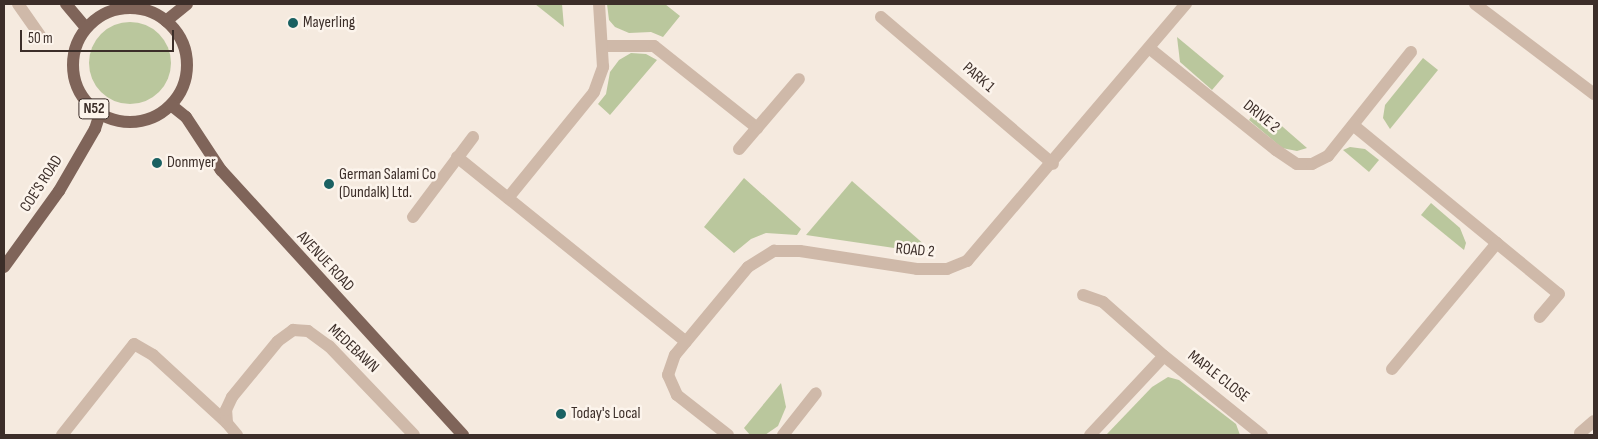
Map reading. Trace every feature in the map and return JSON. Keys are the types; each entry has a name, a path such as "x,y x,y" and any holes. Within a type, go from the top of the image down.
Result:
{"main road":[{"path":"66,4 86,28 100,17 116,10 133,8 150,12 166,21 187,4"},
{"name":"N52","path":"86,28 73,58 78,90 100,114 122,121 145,120 171,105 182,89 187,71 182,44 166,21"},
{"name":"AVENUE ROAD","path":"171,105 186,117 221,170 463,435"},
{"name":"COE'S ROAD","path":"4,267 59,191 95,129 100,114"}],"street":[{"path":"18,4 40,35"},
{"path":"508,198 585,107 603,67 604,46 599,4"},
{"name":"ROAD 2","path":"728,435 677,395 668,375 675,355 748,267 774,251 800,251 917,269 947,270 968,261 1053,164 1186,4"},
{"path":"1475,4 1594,94"},
{"name":"PARK 1","path":"881,17 1053,164"},
{"path":"604,46 654,46 756,128"},
{"name":"DRIVE 2","path":"1149,48 1276,150 1297,164 1312,164 1328,156 1410,52"},
{"path":"739,149 799,79"},
{"path":"1353,125 1559,294 1540,317"},
{"path":"413,217 473,137"},
{"path":"457,157 686,342"},
{"path":"1392,369 1497,243"},
{"path":"1083,295 1103,302 1164,356"},
{"name":"MEDEBAWN","path":"227,423 226,410 232,397 278,341 293,330 308,331 329,346 414,435"},
{"path":"62,435 127,350 134,344 153,355 227,423 237,435"},
{"name":"MAPLE CLOSE","path":"1090,435 1164,356 1264,435"},
{"path":"783,435 816,393"},
{"path":"1580,433 1594,421"}],"green space":[{"path":"535,4 562,4 564,27"},
{"path":"607,4 665,4 680,16 663,37 651,32 629,33 615,27 609,20"},
{"path":"130,22 146,25 159,34 168,47 171,63 168,79 159,92 146,101 130,104 114,101 101,92 92,79 89,63 92,47 101,34 114,25"},
{"path":"1177,37 1224,76 1212,90 1180,62"},
{"path":"631,53 646,54 657,60 610,115 598,104 606,94 610,72 619,60"},
{"path":"1423,58 1438,70 1390,129 1383,118 1385,105"},
{"path":"1259,106 1307,148 1297,151 1282,148 1249,120"},
{"path":"1350,147 1365,149 1379,160 1369,172 1343,150"},
{"path":"744,178 801,229 797,235 766,233 751,239 734,253 704,227"},
{"path":"852,181 935,254 806,235"},
{"path":"1431,203 1460,228 1466,243 1464,250 1421,215"},
{"path":"1168,377 1179,380 1236,424 1240,435 1106,435 1152,387"},
{"path":"781,383 786,407 778,426 765,435 750,435 744,428"}],"place":[{"name":"Mayerling","path":"293,23"},
{"name":"Donmyer","path":"157,163"},
{"name":"German Salami Co (Dundalk) Ltd.","path":"329,184"},
{"name":"Today's Local","path":"561,414"}]}
